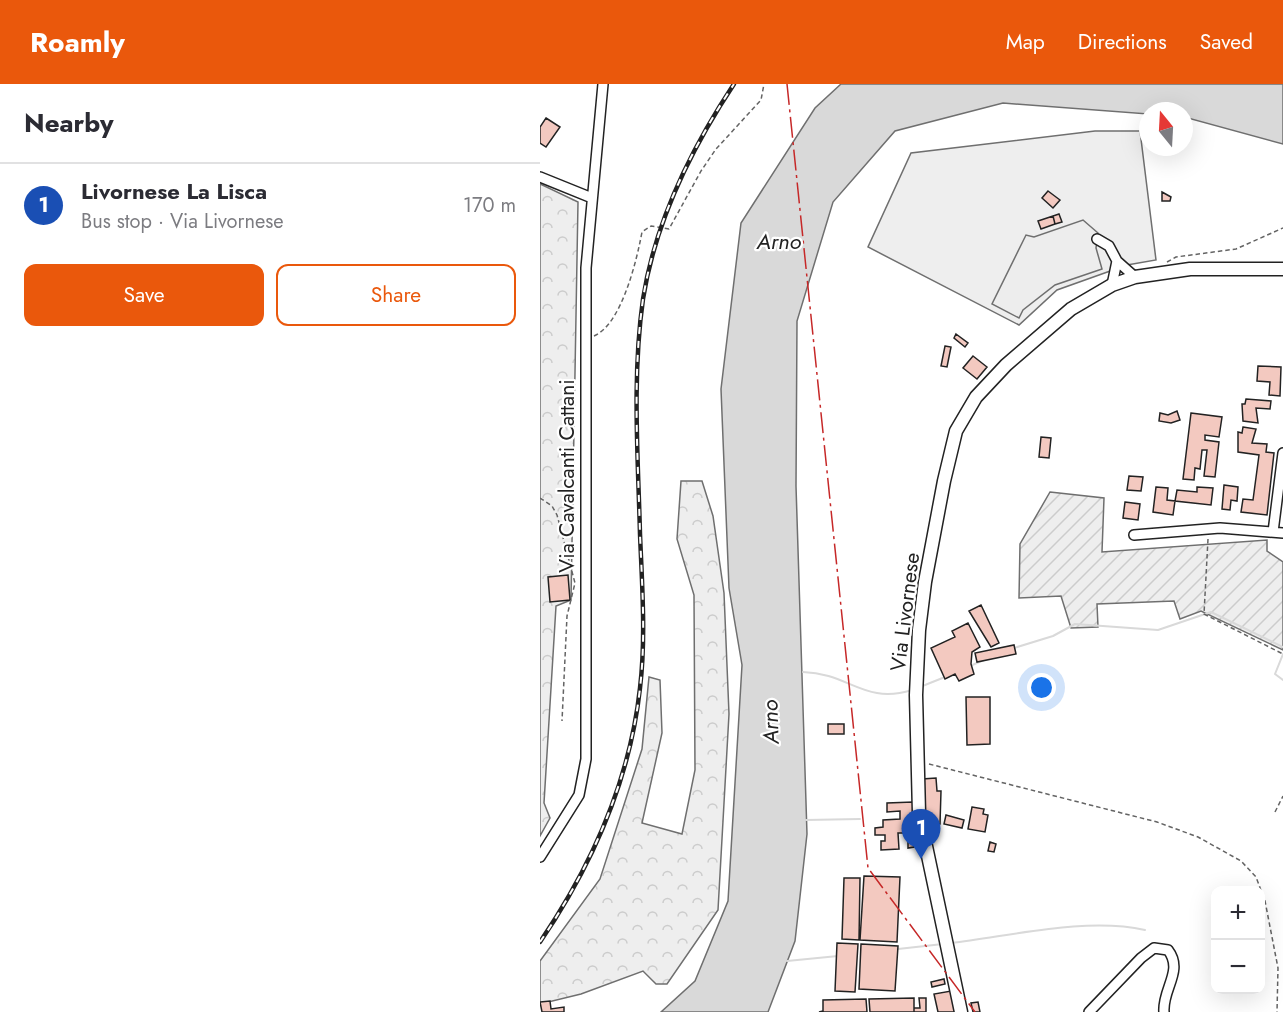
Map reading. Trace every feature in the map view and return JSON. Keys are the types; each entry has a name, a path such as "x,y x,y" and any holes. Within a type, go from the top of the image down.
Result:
{"main road":[{"name":"Via Livornese","path":"962,1012 919,813 917,761 916,664 919,630 944,481 956,431 976,397 1006,365 1071,309 1112,285 1135,277 1159,273 1221,268 1283,269"}],"street":[{"name":"Via Cavalcanti Cattani","path":"540,857 579,795 586,759 586,268 603,84"},
{"path":"540,177 592,198"},
{"path":"1097,239 1109,246 1117,261 1135,277"},
{"path":"1112,285 1117,261"},
{"path":"1134,535 1209,529 1278,532 1283,453"},
{"path":"1089,1012 1141,958 1154,948 1168,950 1174,959 1175,972 1163,1002 1164,1012"}],"path":[{"path":"585,339 600,333 620,305 632,278 642,232 651,226 669,229 700,171 716,148 760,100 764,84"},
{"path":"1159,273 1165,264 1176,257 1236,249 1283,228"},
{"path":"540,498 552,506 557,515 575,583 567,616 562,721"},
{"path":"1209,529 1204,614 1283,654"},
{"path":"917,761 1157,822 1198,837 1241,861 1256,877 1265,901 1278,968 1277,1012"},
{"path":"1275,812 1283,796"}],"green space":[{"path":"1095,131 1139,131 1139,156 1143,156 1156,260 1127,265 1057,290 1019,325 868,247 911,153"},
{"path":"540,184 578,202 571,600 556,606 544,803 550,818 540,836"},
{"path":"681,481 702,481 713,516 724,593 729,714 718,910 667,984 656,984 643,971 581,994 540,1004 540,961 600,879 642,749 649,677 660,680 662,733 642,823 682,834 695,770 694,595 677,539"},
{"path":"1050,492 1104,498 1102,552 1267,540 1267,551 1283,562 1283,650 1201,611 1180,619 1174,601 1097,604 1098,627 1071,628 1061,596 1019,598 1020,544"}],"shaded area":[{"path":"1083,220 1098,233 1096,248 1102,269 1055,285 1023,310 1019,318 992,304 1026,235 1034,237"}],"water":[{"name":"Arno","path":"841,84 1283,84 1283,144 1193,119 1193,102 1139,102 1139,113 1003,103 895,131 833,202 797,321 796,486 807,834 795,941 768,1012 661,1012 695,981 728,901 742,665 729,588 721,389 741,223 815,108"}],"building":[{"path":"546,118 560,127 546,147 540,143 540,127"},
{"path":"1048,191 1060,200 1053,208 1042,198"},
{"path":"1162,192 1171,197 1170,201 1162,201"},
{"path":"1059,214 1062,222 1055,224 1053,216"},
{"path":"1053,216 1055,224 1041,229 1038,221"},
{"path":"956,334 968,343 965,347 954,338"},
{"path":"945,346 951,347 947,367 941,366"},
{"path":"973,356 987,367 977,379 963,368"},
{"path":"1258,366 1281,367 1280,396 1269,395 1270,382 1257,381"},
{"path":"1246,399 1271,401 1270,409 1256,408 1258,423 1243,421 1242,404 1245,404"},
{"path":"1177,411 1180,420 1171,423 1159,421 1160,413 1168,415"},
{"path":"1191,413 1222,417 1219,437 1205,435 1205,440 1219,442 1215,477 1204,476 1207,450 1202,450 1200,469 1195,468 1194,480 1183,479"},
{"path":"1243,427 1256,429 1252,443 1267,444 1266,452 1274,453 1267,515 1241,512 1243,499 1253,500 1259,455 1238,452 1238,432 1242,433"},
{"path":"1041,437 1051,438 1049,458 1039,457"},
{"path":"1129,476 1143,477 1141,491 1127,490"},
{"path":"1224,485 1238,487 1237,501 1231,500 1230,510 1222,509"},
{"path":"1156,487 1168,488 1167,500 1175,501 1173,515 1153,512"},
{"path":"1197,487 1213,488 1211,505 1175,501 1177,490 1197,492"},
{"path":"1125,502 1140,504 1138,520 1123,518"},
{"path":"568,575 570,600 550,602 548,577"},
{"path":"981,605 999,643 991,647 969,611"},
{"path":"968,623 980,647 972,652 971,664 974,674 959,681 955,674 945,679 931,648 955,637 952,631"},
{"path":"1014,645 1016,654 977,662 975,653"},
{"path":"966,697 990,697 990,744 967,745"},
{"path":"828,724 844,724 844,734 828,734"},
{"path":"936,778 937,791 941,791 940,824 930,823 929,813 924,813 922,779"},
{"path":"913,802 914,847 908,848 908,833 898,833 899,849 881,850 881,841 885,841 885,835 875,835 875,828 883,827 883,820 900,819 900,811 887,812 887,803"},
{"path":"972,807 984,809 983,814 988,815 985,832 968,829"},
{"path":"946,815 964,820 962,828 944,824"},
{"path":"990,842 996,844 994,852 988,851"},
{"path":"864,876 900,877 897,942 860,940"},
{"path":"844,878 860,878 859,940 842,939"},
{"path":"837,943 858,944 855,992 835,991"},
{"path":"861,944 898,946 895,991 859,989"},
{"path":"944,979 945,984 932,987 931,982"},
{"path":"951,991 955,1012 938,1012 934,994"},
{"path":"914,998 914,1012 870,1012 869,999"},
{"path":"919,998 926,998 926,1012 914,1012 914,1008 920,1008"},
{"path":"866,999 867,1012 819,1012 823,1011 823,1000"},
{"path":"550,1001 551,1009 564,1007 564,1012 542,1012 540,1002"},
{"path":"978,1002 980,1012 973,1012 971,1003"}],"waterway":[{"path":"1014,648 1053,636 1075,624 1158,630 1211,612 1283,647"},
{"path":"1283,654 1275,674 1283,680"},
{"path":"970,666 984,660"},
{"path":"803,672 833,677 881,694 912,690"},
{"path":"920,687 945,677"},
{"path":"806,820 860,819"},
{"path":"951,943 1074,927 1122,927 1145,930"},
{"path":"898,949 943,944"},
{"path":"787,961 838,956"}],"railway":[{"path":"540,942 576,884 605,821 617,789 635,722 643,650 637,416 638,358 643,299 656,242 677,187 703,134 734,84"}],"power":[{"path":"787,84 868,868 975,1012"}],"place":[{"name":"Livornese La Lisca","path":"921,859"}]}
